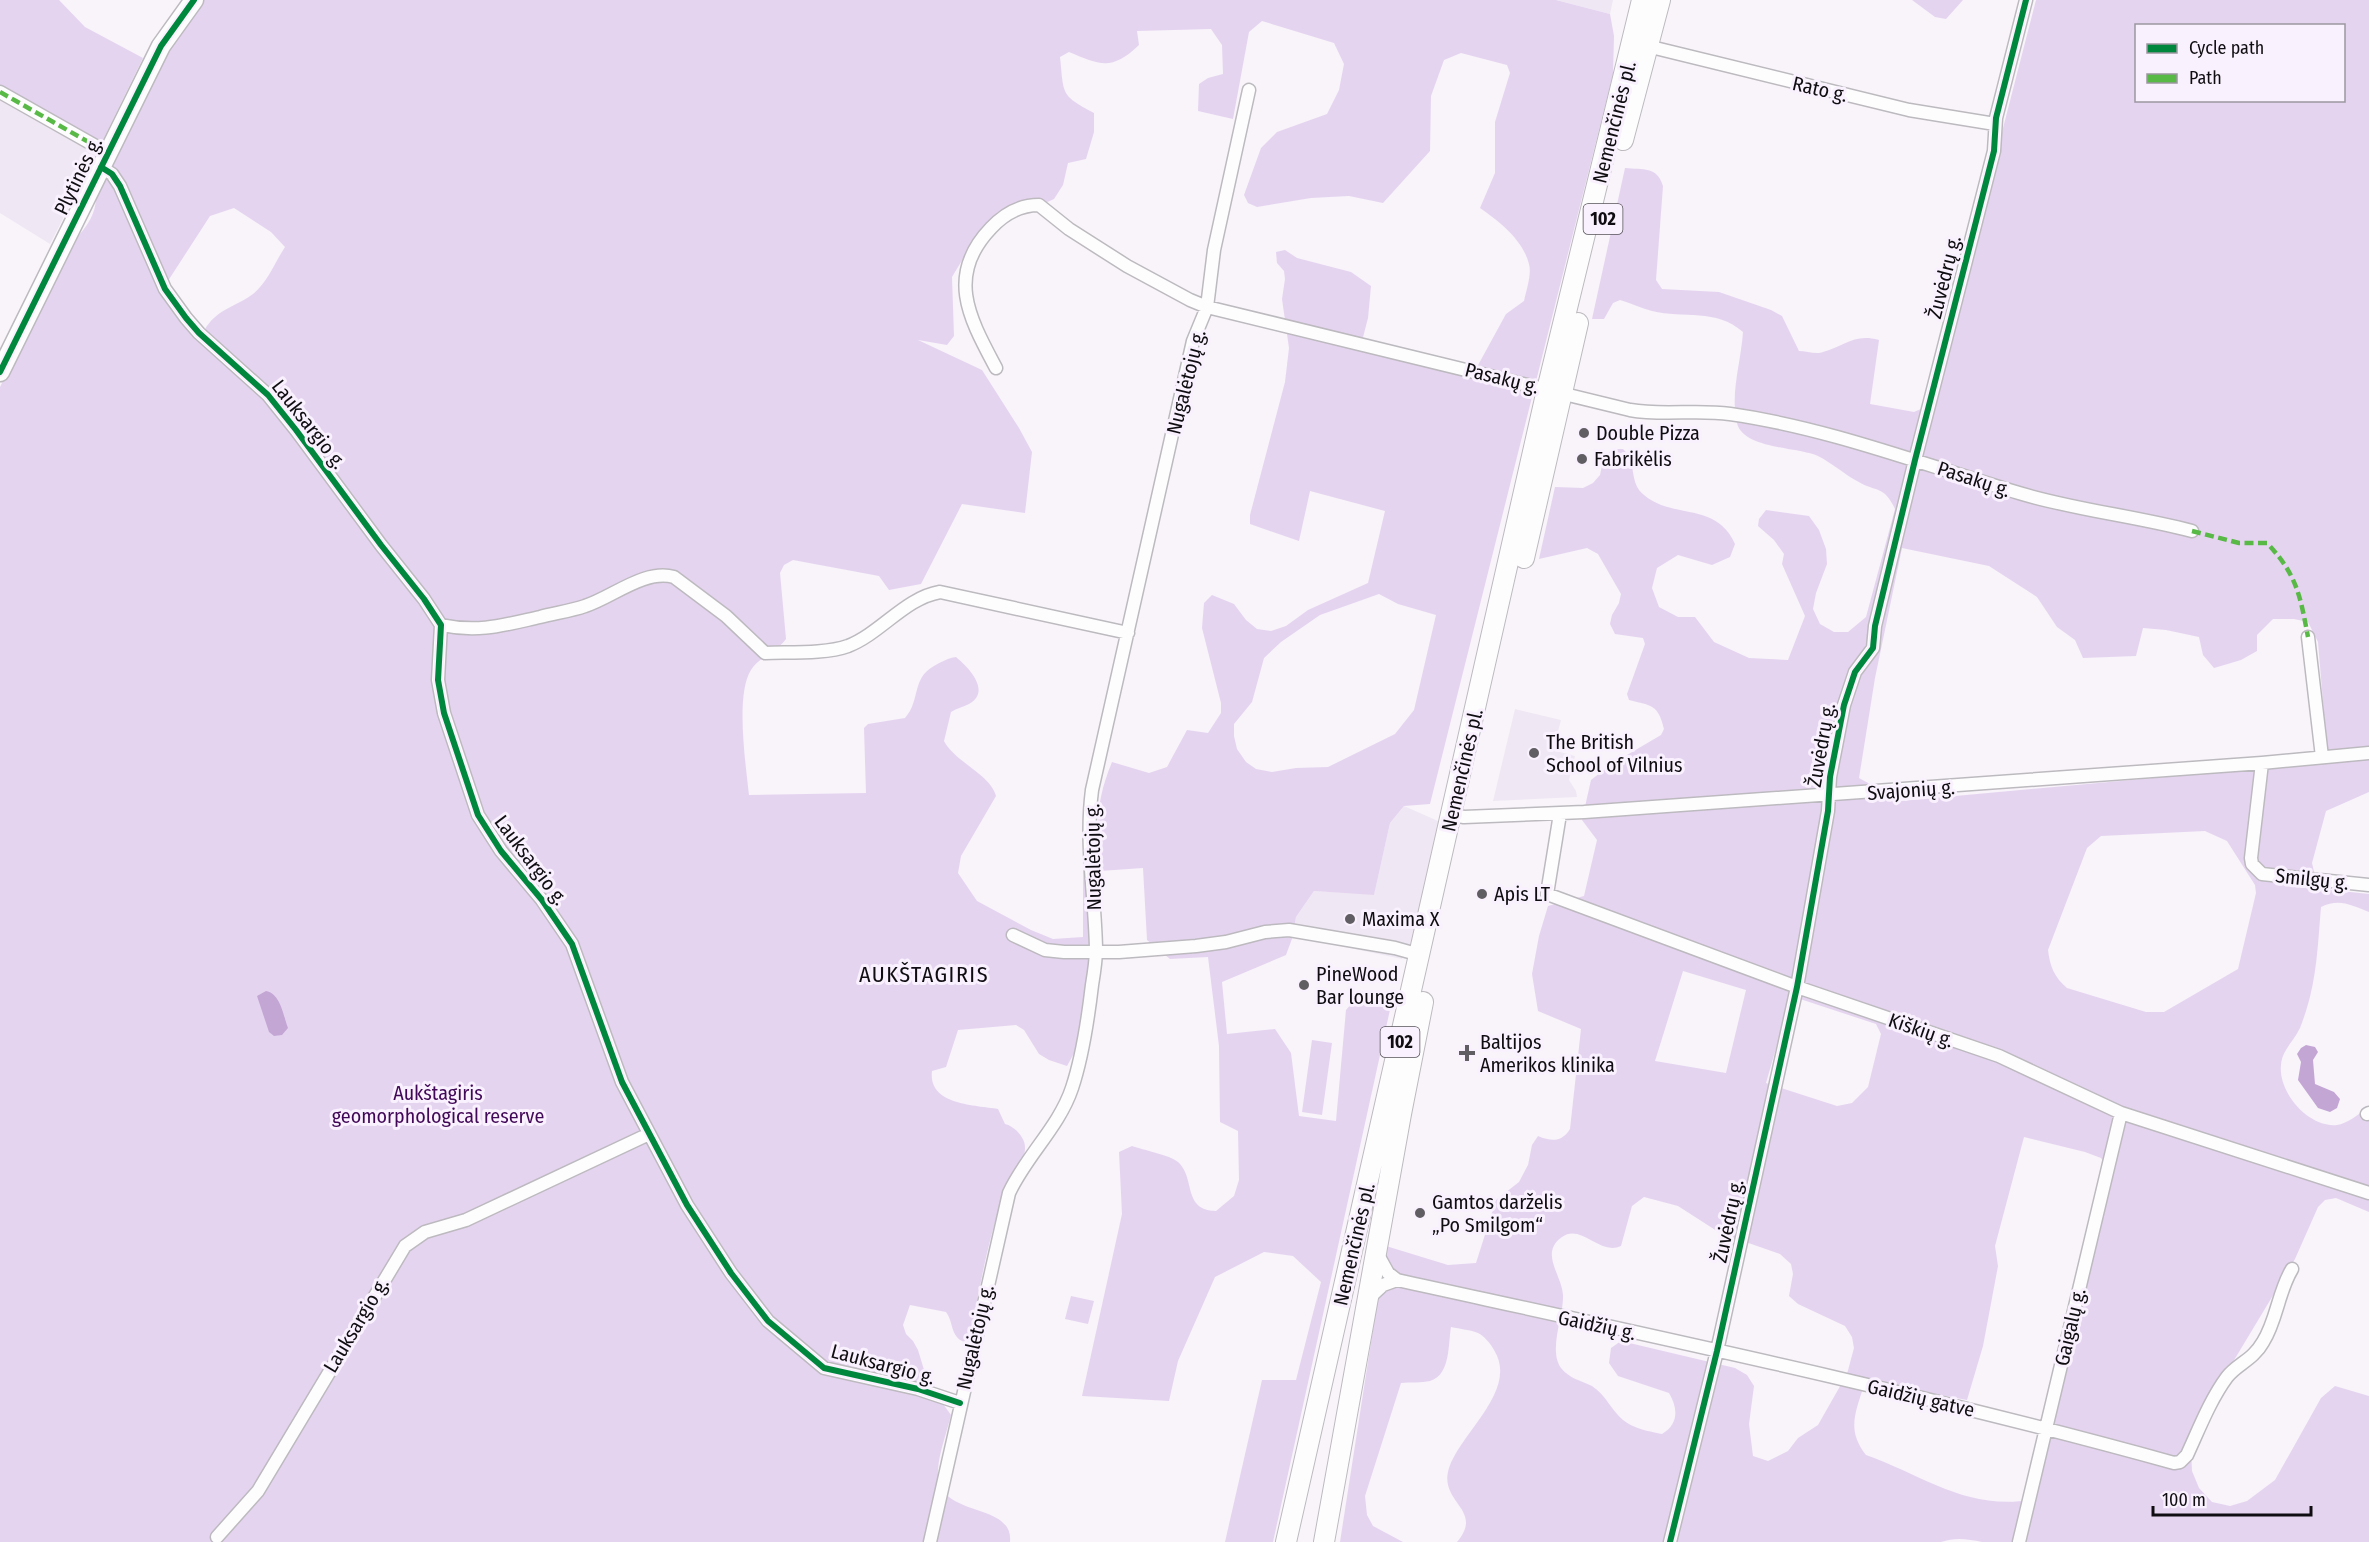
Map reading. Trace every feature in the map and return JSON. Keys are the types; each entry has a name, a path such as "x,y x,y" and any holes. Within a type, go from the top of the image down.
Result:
{"main road":[{"name":"Plytinės g.","path":"0,372 162,46 194,0"},
{"name":"Nemenčinės pl.","path":"1324,1542 1401,1114 1458,816 1642,0"},
{"name":"Nemenčinės pl.","path":"1554,391 1660,0"},
{"name":"Nemenčinės pl.","path":"1286,1542 1420,955 1458,816"}],"street":[{"name":"Žuvėdrų g.","path":"1670,1542 1717,1351 1797,987 1844,705 1855,672 1874,648 1875,626 1994,151 1995,124 2026,0"},
{"name":"Rato g.","path":"1647,46 1908,110 1995,124"},
{"name":"Nugalėtojų g.","path":"930,1542 1009,1193 1015,1180 1057,1118 1073,1084 1089,1013 1096,952 1089,854 1089,814 1096,770 1193,341 1207,307 1214,250 1249,90"},
{"name":"Lauksargio g.","path":"0,92 104,160 120,186 165,289 199,333 268,395 424,599 441,626 438,680 444,713 470,796 488,831 542,900 572,944 622,1082 687,1204 731,1273 768,1321 824,1368 918,1389 960,1403"},
{"name":"Pasakų g.","path":"996,368 968,312 965,284 967,268 984,236 1000,219 1023,206 1039,205 1069,229 1127,266 1207,307 1654,415 1693,412 1729,413 1794,427 1915,460 2021,494 2192,531"},
{"path":"441,626 462,630 491,628 584,607 644,579 667,575 674,577 726,616 765,653 848,646 925,596 940,592 1128,633"},
{"path":"2308,637 2322,757"},
{"name":"Svajonių g.","path":"1458,816 1560,814 1828,796 2369,753"},
{"name":"Smilgų g.","path":"2262,763 2251,858 2256,869 2262,874 2369,885"},
{"name":"Kiškių g.","path":"1560,814 1547,894 1797,987 1999,1056 2121,1113 2369,1193"},
{"path":"1013,935 1045,950 1096,952 1196,946 1226,942 1265,932 1289,930 1395,948 1420,955"},
{"name":"Gaigalų g.","path":"2019,1542 2121,1113"},
{"name":"Lauksargio g.","path":"217,1537 258,1491 405,1246 425,1232 466,1220 649,1134"},
{"path":"1377,1253 1388,1273 1397,1280"},
{"name":"Gaidžių gatve","path":"1797,1369 2046,1428 2174,1463 2180,1462 2187,1455 2213,1399 2228,1375 2253,1356 2269,1332 2285,1280 2292,1269"},
{"path":"1369,1298 1383,1285 1397,1280"},
{"name":"Gaidžių g.","path":"1397,1280 1797,1369"}],"shaded area":[{"path":"1556,0 1613,0 1610,14"},
{"path":"0,87 100,146 50,244 0,213"},
{"name":"The British School of Vilnius","path":"1515,709 1561,720 1553,750 1575,756 1569,780 1577,797 1493,801"},
{"path":"1404,806 1438,821 1438,826 1412,941 1402,959 1293,936 1296,917 1314,891 1374,894 1390,823"},
{"path":"266,991 275,996 283,1011 288,1028 282,1035 274,1036 269,1032 257,996"},
{"path":"2306,1045 2315,1047 2318,1052 2313,1060 2315,1084 2334,1092 2340,1099 2337,1108 2330,1112 2318,1108 2298,1080 2301,1062 2297,1054"}],"green space":[{"path":"0,0 59,0 85,27 143,58 100,146 0,87"},
{"name":"Aukštagiris geomorphological reserve","path":"203,0 1556,0 1610,14 1614,36 1613,74 1430,804 1404,806 1390,823 1374,895 1314,891 1296,917 1293,936 1286,955 1222,982 1227,1034 1275,1029 1291,1053 1299,1116 1336,1121 1346,1010 1362,991 1393,996 1273,1542 1225,1542 1262,1380 1296,1380 1321,1282 1293,1256 1264,1252 1215,1277 1178,1361 1169,1401 1082,1396 1122,1214 1119,1152 1132,1146 1174,1159 1187,1176 1194,1199 1205,1209 1216,1211 1234,1196 1239,1180 1238,1131 1220,1122 1219,1046 1208,957 1170,959 1147,940 1143,868 1100,871 1100,946 1093,1019 1067,1066 1039,1054 1024,1030 1016,1025 958,1030 946,1067 932,1071 937,1091 954,1101 998,1109 1005,1124 1012,1127 1025,1143 1023,1158 1008,1184 994,1225 969,1338 964,1342 956,1336 946,1312 910,1305 903,1325 906,1334 918,1350 928,1383 951,1415 941,1449 938,1470 940,1486 961,1504 1000,1520 1008,1529 1010,1542 0,1542 0,387 72,242 90,221 95,208 96,194 162,60","holes":["1262,21 1334,43 1344,64 1339,90 1327,114 1277,132 1261,148 1244,195 1248,203 1257,207 1311,198 1349,196 1383,203 1430,151 1431,96 1444,60 1461,53 1507,65 1510,73 1495,122 1495,173 1480,208 1516,239 1526,255 1530,273 1524,301 1506,314 1471,378 1366,350 1361,345 1368,318 1371,286 1351,272 1297,258 1285,250 1276,252 1277,263 1284,271 1282,299 1289,348 1285,382 1250,515 1250,524 1299,541 1310,491 1385,511 1368,583 1308,610 1286,626 1271,631 1257,629 1246,620 1234,604 1212,595 1204,603 1202,628 1221,703 1221,713 1208,733 1187,730 1167,767 1149,773 1112,762 1103,787 1099,810 1098,833 1101,859 1083,860 1083,937 1053,939 977,901 958,873 961,856 996,796 993,788 956,756 944,741 951,712 969,704 976,699 978,693 976,679 956,657 927,671 919,683 913,704 905,718 868,724 864,728 866,793 749,795 743,731 746,681 754,665 778,648 786,639 780,573 784,565 793,560 879,576 889,590 921,584 962,504 1025,513 1032,452 1019,428 982,370 918,340 947,345 954,336 952,277 982,227 998,212 1028,200 1043,204 1054,199 1063,185 1068,163 1086,159 1094,132 1094,113 1069,97 1062,79 1060,57 1069,52 1089,60 1113,62 1121,59 1139,45 1137,31 1211,29 1222,45 1223,74 1208,78 1199,84 1198,111 1233,119 1249,32","234,208 271,232 285,247 258,289 246,299 220,313 204,331 166,284 210,216","1379,594 1398,604 1436,615 1414,710 1395,734 1328,767 1296,768 1272,772 1256,769 1246,762 1237,749 1234,724 1252,702 1264,658 1281,642 1320,615"]},
{"path":"1912,0 1963,0 1946,19 1935,17"},
{"path":"2036,0 2369,0 2369,792 2326,811 2312,863 2315,876 2322,889 2369,894 2369,912 2339,903 2321,907 2310,998 2300,1028 2282,1060 2281,1075 2290,1097 2297,1106 2316,1121 2341,1124 2369,1107 2369,1212 2336,1198 2325,1200 2318,1207 2295,1259 2195,1425 2191,1450 2192,1471 2199,1488 2212,1502 2230,1506 2247,1501 2275,1480 2321,1398 2335,1386 2369,1396 2369,1542 1982,1542 1951,1539 1941,1542 1457,1542 1464,1531 1466,1521 1464,1513 1450,1490 1447,1480 1449,1468 1455,1454 1494,1395 1499,1380 1500,1365 1493,1348 1483,1336 1451,1327 1447,1358 1437,1378 1423,1382 1401,1383 1365,1496 1367,1515 1373,1526 1403,1542 1340,1542 1386,1246 1448,1265 1476,1263 1496,1200 1519,1182 1528,1165 1532,1145 1538,1136 1556,1140 1570,1129 1581,1029 1538,1011 1532,974 1539,936 1548,906 1584,896 1597,840 1582,820 1591,780 1610,765 1661,735 1664,729 1653,707 1629,700 1627,694 1645,644 1643,638 1615,634 1610,624 1621,594 1598,554 1587,548 1539,559 1555,487 1583,488 1593,483 1600,475 1603,461 1612,449 1623,449 1628,455 1636,484 1644,495 1655,503 1706,516 1717,522 1727,531 1735,544 1730,557 1712,565 1678,555 1657,568 1652,588 1659,607 1678,617 1695,617 1714,642 1749,658 1788,660 1805,616 1782,564 1784,554 1774,540 1758,526 1759,519 1766,510 1809,516 1819,530 1826,549 1827,564 1816,593 1813,609 1820,624 1834,632 1848,632 1866,617 1895,509 1887,496 1879,490 1864,485 1818,456 1772,446 1749,438 1741,432 1737,423 1735,401 1743,332 1733,325 1711,317 1652,311 1620,300 1613,303 1604,319 1592,319 1625,168 1653,172 1663,186 1656,280 1662,289 1719,292 1771,310 1782,316 1799,351 1821,353 1856,339 1879,340 1870,404 1914,412 1932,404","holes":["1902,548 1989,566 2037,597 2057,627 2075,640 2083,658 2136,656 2143,628 2199,637 2203,655 2214,668 2241,660 2257,651 2257,635 2273,619 2294,619 2308,622 2318,642 2328,762 1901,801 1859,778 1875,678","2205,831 2227,841 2255,885 2256,893 2238,969 2164,1012 2146,1012 2067,988 2053,971 2048,950 2087,848 2101,836","1683,971 1746,990 1726,1073 1655,1061","1791,996 1876,1024 1881,1034 1868,1087 1852,1103 1837,1106 1766,1083","2024,1137 2101,1158 2113,1175 2031,1500 2007,1502 1986,1500 1946,1489 1866,1455 1854,1428 1856,1410 1865,1381 1967,1400 1983,1346 1998,1266 1995,1246","1644,1197 1678,1206 1720,1233 1780,1254 1791,1264 1793,1274 1789,1296 1798,1304 1845,1326 1852,1337 1854,1348 1847,1374 1818,1425 1798,1438 1788,1451 1768,1461 1753,1456 1749,1424 1754,1386 1747,1375 1735,1368 1621,1341 1611,1348 1609,1363 1618,1376 1669,1393 1674,1404 1674,1421 1662,1434 1627,1423 1597,1390 1572,1377 1561,1368 1557,1361 1556,1342 1563,1295 1552,1257 1555,1243 1562,1237 1576,1234 1606,1247 1621,1246 1632,1206"]},
{"path":"1312,1040 1332,1043 1322,1115 1302,1112"},
{"path":"1071,1296 1094,1301 1088,1324 1065,1319"}],"marked path":[{"path":"0,92 108,153"},
{"path":"2192,531 2239,543 2267,543 2285,565 2296,586 2308,637"}],"cycle path":[{"path":"0,372 161,46 194,0"},
{"path":"1670,1542 1717,1351 1797,987 1828,811 1830,777 1844,705 1855,672 1873,648 1875,626 1915,460 1994,151 1996,118 2026,0"},
{"path":"101,167 112,174 120,186 165,289 186,318 199,333 268,395 424,599 441,625 438,680 444,713 478,815 501,851 542,900 572,944 622,1082 687,1205 731,1273 768,1321 824,1368 918,1389 960,1403"}],"place":[{"name":"Double Pizza","path":"1584,433"},
{"name":"Fabrikėlis","path":"1582,459"},
{"name":"The British School of Vilnius","path":"1534,753"},
{"name":"Apis LT","path":"1482,894"},
{"name":"Maxima X","path":"1350,919"},
{"name":"PineWood Bar lounge","path":"1304,985"},
{"name":"Baltijos Amerikos klinika","path":"1467,1053"},
{"name":"Gamtos darželis „Po Smilgom“","path":"1420,1213"}],"district":[{"name":"AUKŠTAGIRIS","path":"924,974"}]}
